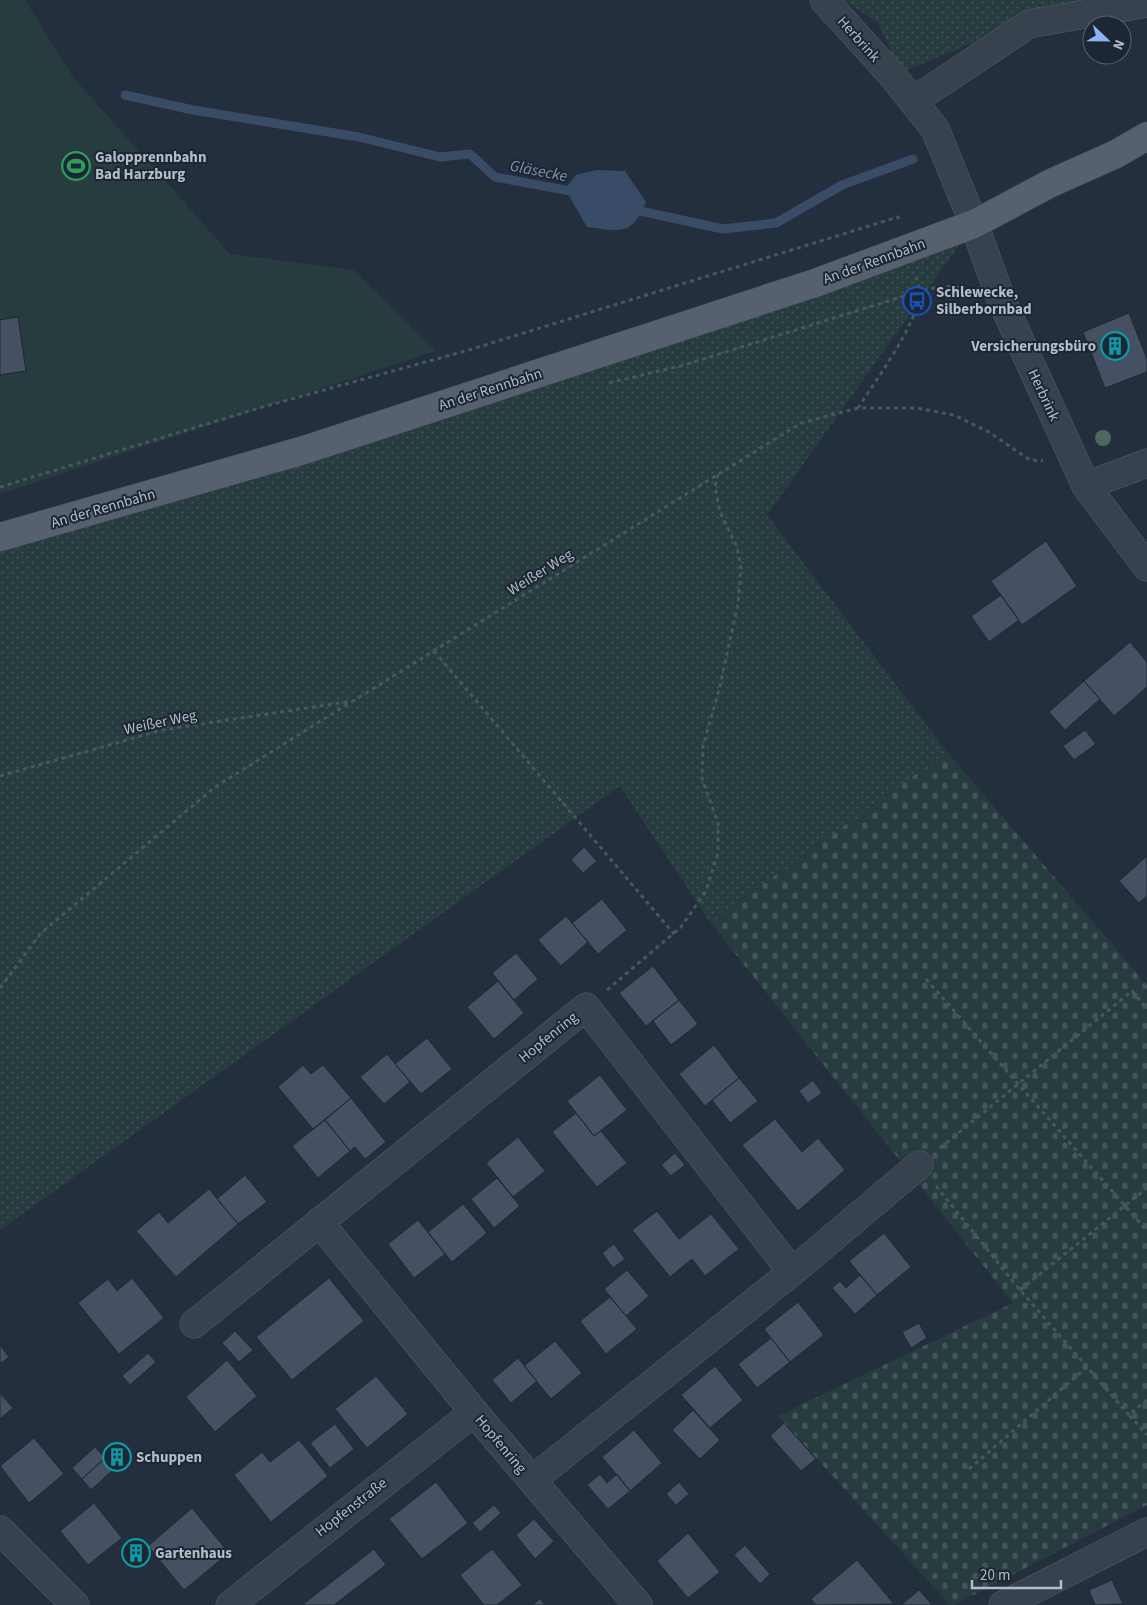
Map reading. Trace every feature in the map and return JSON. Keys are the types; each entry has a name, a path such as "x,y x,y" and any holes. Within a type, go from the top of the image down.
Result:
{"main road":[{"name":"An der Rennbahn","path":"0,537 304,450 816,283 974,224 1051,183 1116,154 1147,136"}],"street":[{"name":"Herbrink","path":"824,0 892,75 935,129 974,224 1001,299 1086,486 1147,568"},
{"path":"913,102 1029,24 1147,3"},
{"path":"1086,486 1147,463"},
{"name":"Hopfenring","path":"194,1324 586,1007 792,1272"},
{"name":"Hopfenring","path":"532,1480 792,1272 919,1165"},
{"name":"Hopfenring","path":"319,1222 474,1412 638,1605"},
{"name":"Hopfenstraße","path":"230,1605 474,1412"},
{"path":"0,1530 75,1605"},
{"path":"1003,1605 1147,1532"}],"path":[{"path":"0,487 259,408 468,350 898,217 908,248"},
{"path":"858,408 892,356 912,316 920,291 944,286 963,286 970,291"},
{"name":"Weißer Weg","path":"0,776 162,730 353,701 801,423 858,408 917,408 954,415 989,432 1030,460 1050,462 1073,458"},
{"path":"586,1007 681,927 706,891 718,853 718,823 702,779 703,746 720,690 738,604 741,568 737,547 720,512 715,487 718,474"},
{"path":"434,651 674,934"},
{"path":"0,988 41,933 215,787 353,701"},
{"path":"926,979 1147,1231"},
{"path":"1147,1008 1132,991 919,1165 1020,1290 1147,1436"},
{"path":"1020,1290 1147,1188"},
{"path":"969,1470 1087,1367"},
{"path":"1129,1415 1147,1400"}],"green space":[{"name":"Galopprennbahn Bad Harzburg","path":"0,0 25,0 73,77 230,254 354,270 436,351 0,494"},
{"path":"844,0 1109,0 1033,17 901,73 878,23"},
{"path":"974,224 767,515 947,752 710,922 620,786 0,1230 0,537"},
{"path":"947,752 1147,985 1147,1505 954,1605 950,1605 778,1416 1013,1303 710,922"}],"water":[{"path":"596,170 625,171 646,202 641,213 630,226 616,230 587,227 565,189 576,175"}],"building":[{"name":"Versicherungsbüro","path":"1129,313 1147,359 1147,372 1105,388 1083,332"},
{"path":"18,317 26,371 0,375 0,320"},
{"path":"1046,541 1077,586 1022,625 991,581"},
{"path":"1001,595 1019,620 989,642 971,616"},
{"path":"1130,642 1147,662 1147,687 1114,716 1084,681"},
{"path":"1084,681 1100,699 1065,730 1049,712"},
{"path":"1085,730 1096,744 1074,760 1063,746"},
{"path":"584,847 597,861 583,873 571,860"},
{"path":"1147,856 1147,896 1139,903 1119,881"},
{"path":"602,899 627,930 598,954 572,923"},
{"path":"566,916 588,942 561,966 538,940"},
{"path":"516,953 538,979 514,1000 492,973"},
{"path":"653,966 679,1000 646,1026 619,993"},
{"path":"498,981 524,1013 494,1039 467,1007"},
{"path":"679,1000 698,1024 671,1045 653,1021"},
{"path":"427,1038 452,1069 421,1094 395,1064"},
{"path":"714,1045 739,1078 705,1106 679,1074"},
{"path":"387,1054 410,1082 384,1104 360,1077"},
{"path":"303,1065 311,1074 323,1065 351,1098 313,1129 278,1087"},
{"path":"600,1075 627,1110 594,1136 567,1101"},
{"path":"739,1078 758,1101 730,1123 712,1100"},
{"path":"813,1080 822,1093 808,1103 799,1091"},
{"path":"351,1098 386,1142 365,1159 355,1147 350,1151 325,1120"},
{"path":"576,1113 594,1136 601,1131 627,1163 597,1187 552,1132"},
{"path":"775,1119 802,1152 818,1138 845,1170 798,1211 742,1145"},
{"path":"325,1120 350,1151 318,1178 292,1146"},
{"path":"518,1137 545,1171 513,1197 486,1163"},
{"path":"675,1153 685,1165 671,1176 661,1165"},
{"path":"245,1175 267,1202 238,1224 217,1199"},
{"path":"497,1178 520,1206 494,1228 471,1199"},
{"path":"209,1189 238,1224 176,1277 136,1231 159,1212 168,1223"},
{"path":"463,1204 487,1233 452,1262 428,1232"},
{"path":"657,1211 679,1239 711,1214 739,1249 705,1276 692,1259 670,1277 632,1230"},
{"path":"418,1220 445,1254 414,1278 388,1244"},
{"path":"884,1233 911,1267 877,1295 849,1261"},
{"path":"614,1244 625,1259 613,1268 602,1253"},
{"path":"627,1270 649,1296 626,1316 604,1289"},
{"path":"860,1275 877,1295 855,1314 832,1288 840,1281 846,1288"},
{"path":"132,1278 164,1318 119,1354 78,1303 108,1279 117,1291"},
{"path":"329,1278 364,1321 292,1380 256,1337"},
{"path":"610,1297 637,1329 606,1354 580,1321"},
{"path":"798,1302 824,1335 790,1362 764,1329"},
{"path":"919,1323 927,1338 911,1348 902,1332"},
{"path":"235,1331 253,1350 239,1362 222,1343"},
{"path":"771,1338 790,1362 757,1388 738,1364"},
{"path":"555,1341 582,1373 551,1399 524,1366"},
{"path":"0,1345 9,1357 0,1364"},
{"path":"148,1353 156,1362 130,1385 122,1376"},
{"path":"518,1358 537,1381 511,1403 492,1380"},
{"path":"227,1360 257,1396 215,1432 186,1397"},
{"path":"715,1366 743,1400 710,1428 681,1395"},
{"path":"376,1376 408,1414 367,1448 335,1409"},
{"path":"0,1393 13,1408 0,1419"},
{"path":"693,1410 720,1440 700,1459 672,1430"},
{"path":"784,1423 816,1459 801,1471 770,1436"},
{"path":"335,1424 354,1449 330,1468 310,1443"},
{"path":"634,1430 662,1463 630,1491 602,1457"},
{"path":"34,1438 64,1474 29,1503 0,1466"},
{"path":"299,1440 328,1476 271,1522 234,1475 262,1452 270,1462"},
{"path":"95,1447 105,1458 82,1479 72,1468"},
{"name":"Schuppen","path":"118,1447 127,1456 116,1467 107,1458"},
{"path":"105,1458 114,1469 91,1490 82,1479"},
{"path":"600,1474 607,1483 617,1474 630,1491 608,1509 587,1485"},
{"path":"436,1482 468,1523 422,1559 389,1519"},
{"path":"679,1482 689,1494 676,1505 666,1494"},
{"path":"94,1503 122,1538 88,1565 60,1531"},
{"path":"494,1505 501,1513 480,1532 472,1523"},
{"path":"192,1508 229,1553 184,1590 148,1546"},
{"path":"534,1519 554,1541 535,1559 516,1535"},
{"path":"688,1533 720,1572 688,1598 657,1561"},
{"name":"Gartenhaus","path":"134,1543 142,1544 144,1550 144,1555 137,1561 129,1556 129,1548"},
{"path":"745,1545 770,1574 760,1584 734,1555"},
{"path":"374,1549 386,1565 334,1605 302,1605"},
{"path":"492,1549 522,1585 497,1605 484,1605 460,1575"},
{"path":"857,1560 894,1604 816,1605 811,1599"},
{"path":"1112,1580 1123,1604 1095,1605 1089,1590"},
{"path":"919,1590 932,1605 901,1605"},
{"path":"540,1599 545,1605 532,1605"}],"waterway":[{"name":"Gläsecke","path":"125,95 193,110 359,137 440,157 470,154 495,177 576,192"},
{"name":"Gläsecke","path":"631,209 723,229 776,223 842,185 913,159"}],"place":[{"name":"Galopprennbahn Bad Harzburg","path":"76,166"},
{"name":"Schlewecke, Silberbornbad","path":"917,301"},
{"name":"Versicherungsbüro","path":"1115,346"},
{"name":"Schuppen","path":"117,1457"},
{"name":"Gartenhaus","path":"136,1553"}]}
